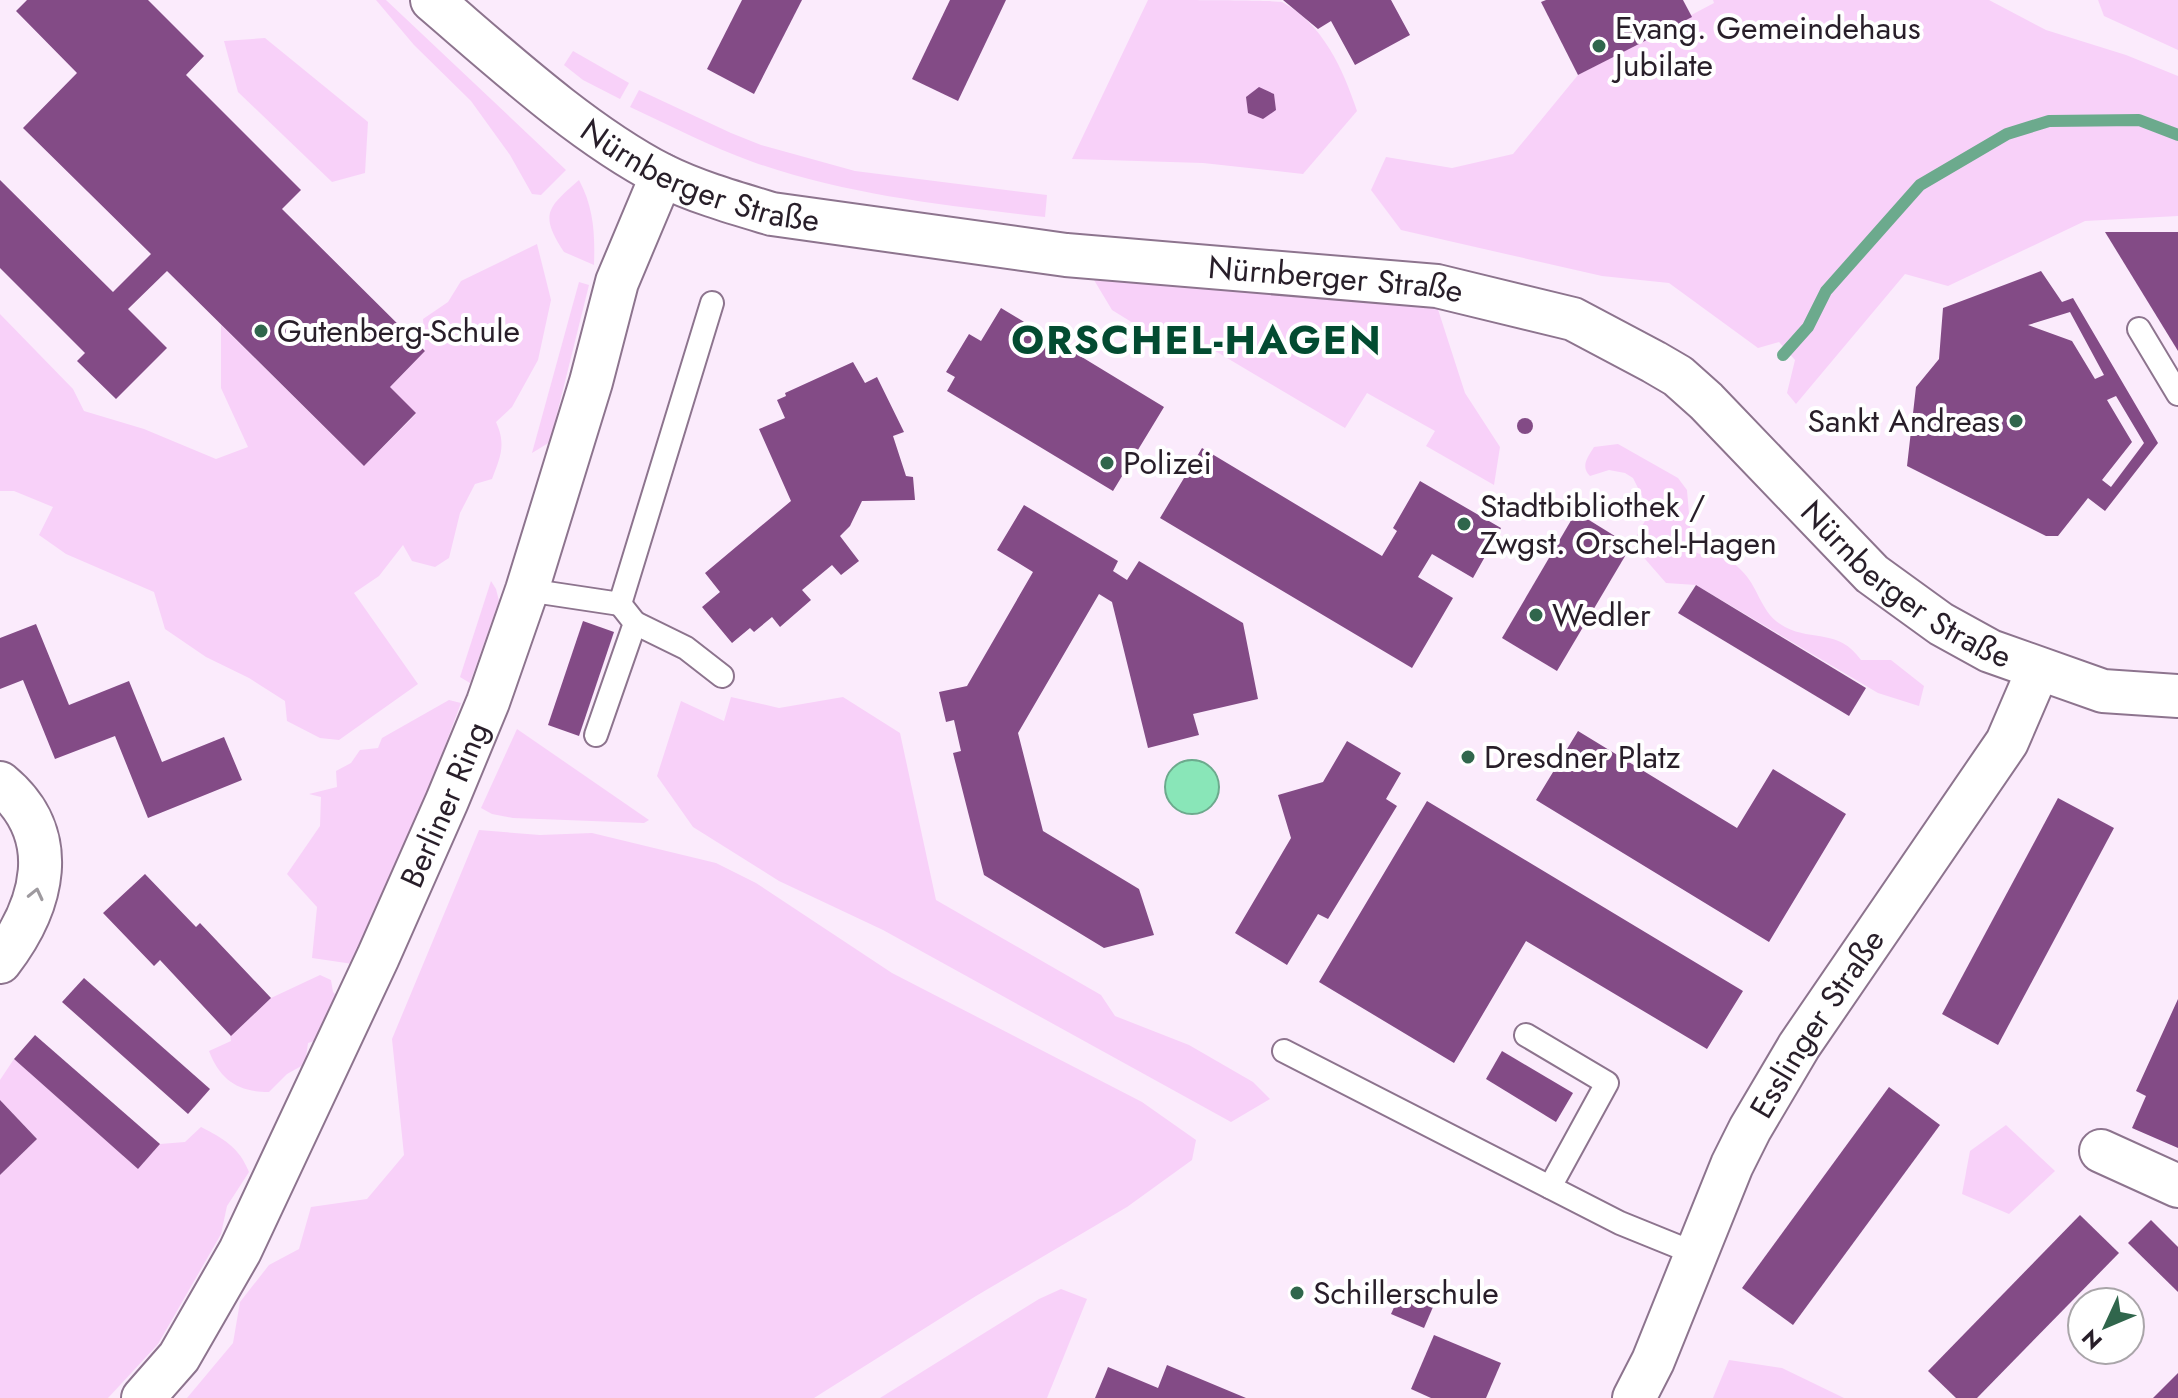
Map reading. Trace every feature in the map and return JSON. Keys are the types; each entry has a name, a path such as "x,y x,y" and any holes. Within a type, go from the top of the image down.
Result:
{"street":[{"name":"Nürnberger Straße","path":"432,0 527,81 602,137 662,175 772,214 1066,255 1437,286 1573,319 1678,376 1706,401 1872,574 1941,624 1990,651 2103,691 2178,696"},
{"name":"Berliner Ring","path":"143,1398 179,1357 240,1251 447,801 488,702 527,590 591,382 617,282 662,175"},
{"name":"Esslinger Straße","path":"1634,1398 1653,1361 1732,1165 1773,1089 1799,1046 2007,742 2038,670"},
{"path":"0,962 35,903 40,857 25,810 4,787"},
{"path":"2101,1151 2178,1186"}],"lane":[{"path":"620,604 712,303"},
{"path":"2139,329 2178,394"},
{"path":"527,590 620,604 635,623 686,648 722,676"},
{"path":"596,735 635,623"},
{"path":"1526,1035 1607,1083 1550,1187"},
{"path":"1284,1051 1620,1223 1694,1253"}],"shaded area":[{"path":"376,0 386,0 566,170 541,195 532,194 510,155 471,101 414,45"},
{"path":"1148,0 1282,2 1309,22 1330,49 1357,111 1303,174 1203,163 1072,159"},
{"path":"1713,0 1989,0 2046,30 2126,55 2178,76 2178,216 2085,221 1948,286 1905,274 1796,404 1787,393 1795,360 1779,342 1758,348 1669,283 1602,276 1401,230 1371,190 1386,157 1452,168 1513,154 1578,75 1714,3"},
{"path":"2098,0 2178,0 2178,50 2104,16"},
{"path":"265,38 368,122 365,173 332,182 238,92 224,41"},
{"path":"573,51 629,83 620,99 583,80 564,65"},
{"path":"639,90 761,145 855,171 1047,195 1045,217 898,198 824,183 753,162 630,107"},
{"path":"579,180 592,221 594,265 564,252 549,219 554,204"},
{"path":"537,244 551,300 538,360 512,407 496,422 501,450 492,479 475,484 460,513 449,558 435,567 412,561 403,545 379,576 354,593 418,684 339,740 320,738 287,721 285,701 249,678 206,657 165,629 154,592 66,554 39,535 53,507 14,491 0,491 0,314 73,389 84,411 144,429 216,459 248,447 221,388 221,325 364,466 416,414 390,387 425,351 423,319 448,302 461,281"},
{"path":"1082,260 1433,294 1465,393 1500,447 1494,485 1426,446 1435,431 1367,393 1345,428 1185,333 1175,349 1112,310"},
{"path":"579,282 589,285 550,442 532,453"},
{"path":"1618,444 1678,478 1687,490 1692,550 1734,563 1747,577 1770,615 1785,627 1844,643 1861,660 1891,660 1924,686 1919,706 1878,693 1696,585 1666,583 1632,544 1650,512 1633,478 1609,470 1590,476 1587,472 1586,462 1594,447"},
{"path":"491,581 499,601 470,683 460,677"},
{"path":"731,697 779,708 843,697 900,733 936,900 1101,995 1115,1016 1189,1045 1253,1082 1270,1099 1231,1122 883,930 779,881 693,827 657,776 681,701 724,721"},
{"path":"449,700 461,703 427,794 353,964 312,958 317,907 287,874 320,826 321,797 309,794 337,787 336,771 351,763 360,750 378,748 382,738"},
{"path":"517,729 649,820 644,823 513,818 492,814 481,808"},
{"path":"1192,760 1211,768 1219,787 1211,806 1192,814 1173,806 1165,787 1173,768"},
{"path":"479,830 540,835 592,833 716,863 756,883 892,973 1142,1102 1196,1140 1192,1160 1127,1207 976,1296 814,1398 187,1398 233,1343 240,1302 269,1265 299,1249 311,1207 367,1199 404,1155 392,1039"},
{"path":"320,975 331,980 333,992 342,1001 325,1018 331,1036 308,1043 305,1064 287,1074 269,1092 239,1087 225,1077 209,1051 231,1041 229,1028 232,1035 271,998"},
{"path":"14,1059 138,1169 160,1144 185,1142 201,1127 230,1145 241,1156 249,1172 227,1206 221,1234 158,1344 108,1398 0,1398 0,1175 37,1139 0,1100 0,1080"},
{"path":"2006,1125 2055,1171 2009,1214 1962,1194 1970,1151"},
{"path":"1061,1289 1087,1299 1047,1398 880,1398 1039,1299"},
{"path":"1729,1360 1782,1368 1844,1398 1713,1398"}],"building":[{"path":"27,0 148,0 204,56 186,75 301,190 282,209 425,351 390,387 416,413 364,466 167,271 128,309 167,348 116,399 77,361 85,353 0,268 0,180 113,292 151,254 23,128 77,73 16,11"},
{"path":"742,0 802,0 754,94 707,69"},
{"path":"950,0 1006,0 958,101 912,79"},
{"path":"1283,0 1391,0 1410,35 1355,65 1331,21 1318,29"},
{"name":"Evang. Gemeindehaus Jubilate","path":"1683,0 1692,17 1578,75 1541,2"},
{"path":"1259,87 1274,94 1276,110 1263,119 1248,113 1246,97"},
{"path":"2105,232 2178,232 2178,351"},
{"name":"Sankt Andreas","path":"2041,271 2062,302 2073,298 2158,443 2105,511 2088,498 2058,536 2046,536 1907,466 1916,387 1939,359 1943,308","holes":["2070,312 2104,375 2095,379 2072,341 2028,325","2116,396 2144,443 2111,487 2102,480 2132,442 2107,400"]},
{"path":"1001,308 1164,407 1113,491 947,391 955,377 946,372 969,334 981,341"},
{"path":"853,362 865,383 877,377 904,432 893,436 906,476 913,477 915,500 862,501 850,526 840,536 859,561 841,575 832,565 802,590 811,600 780,627 772,617 754,632 750,628 732,643 702,607 720,592 705,573 791,501 759,429 785,418 777,400 786,396 785,393"},
{"path":"1522,418 1528,418 1533,426 1531,432 1522,434 1517,429 1517,423"},
{"path":"1202,448 1382,556 1397,531 1393,528 1420,481 1501,528 1473,578 1432,554 1418,577 1453,598 1412,668 1160,518"},
{"path":"1024,505 1118,561 1113,571 1127,580 1139,561 1243,623 1258,699 1193,714 1199,735 1148,748 1112,602 1099,594 1018,733 1043,831 1139,889 1154,935 1104,948 984,875 953,753 961,751 954,720 946,722 939,692 967,686 1033,572 997,550"},
{"path":"1576,512 1631,546 1557,671 1502,638"},
{"path":"1696,585 1866,688 1849,716 1678,613"},
{"path":"583,621 614,632 579,736 548,725"},
{"path":"36,624 69,705 129,681 162,762 224,737 242,780 148,818 115,736 55,759 23,680 0,689 0,638"},
{"path":"1578,731 1737,828 1773,769 1846,814 1769,942 1536,800"},
{"path":"1347,741 1401,773 1386,799 1397,806 1328,919 1318,914 1287,965 1235,933 1291,838 1278,795 1323,782"},
{"path":"2058,798 2114,828 1998,1045 1942,1014"},
{"path":"1427,801 1743,991 1707,1049 1526,941 1454,1063 1319,982"},
{"path":"145,874 196,927 200,923 271,998 231,1036 160,960 154,966 103,913"},
{"path":"84,978 210,1089 188,1114 62,1002"},
{"path":"2178,999 2178,1148 2132,1128 2146,1096 2136,1091"},
{"path":"35,1035 160,1144 138,1169 14,1059"},
{"path":"1502,1051 1573,1093 1556,1122 1486,1079"},
{"path":"1889,1087 1940,1125 1793,1325 1742,1288"},
{"path":"0,1100 37,1139 0,1175"},
{"path":"2080,1215 2119,1253 2087,1286 2066,1286 2066,1307 1977,1398 1956,1398 1928,1371"},
{"path":"2151,1220 2178,1247 2178,1292 2128,1243"},
{"path":"1401,1292 1433,1307 1424,1328 1391,1314"},
{"path":"1434,1335 1501,1363 1486,1398 1431,1398 1411,1389"},
{"path":"1167,1365 1246,1398 1095,1398 1108,1367 1158,1388"},
{"path":"2178,1373 2178,1398 2153,1398"}],"waterway":[{"path":"1783,355 1808,327 1826,291 1920,185 2007,134 2049,121 2139,120 2178,135"}],"place":[{"name":"Evang. Gemeindehaus Jubilate","path":"1599,46"},
{"name":"Gutenberg-Schule","path":"261,331"},
{"name":"Sankt Andreas","path":"2016,421"},
{"name":"Polizei","path":"1107,463"},
{"name":"Stadtbibliothek / Zwgst. Orschel-Hagen","path":"1464,524"},
{"name":"Wedler","path":"1536,615"},
{"name":"Dresdner Platz","path":"1468,757"},
{"name":"Schillerschule","path":"1297,1293"}],"district":[{"name":"ORSCHEL-HAGEN","path":"1197,340"}]}
